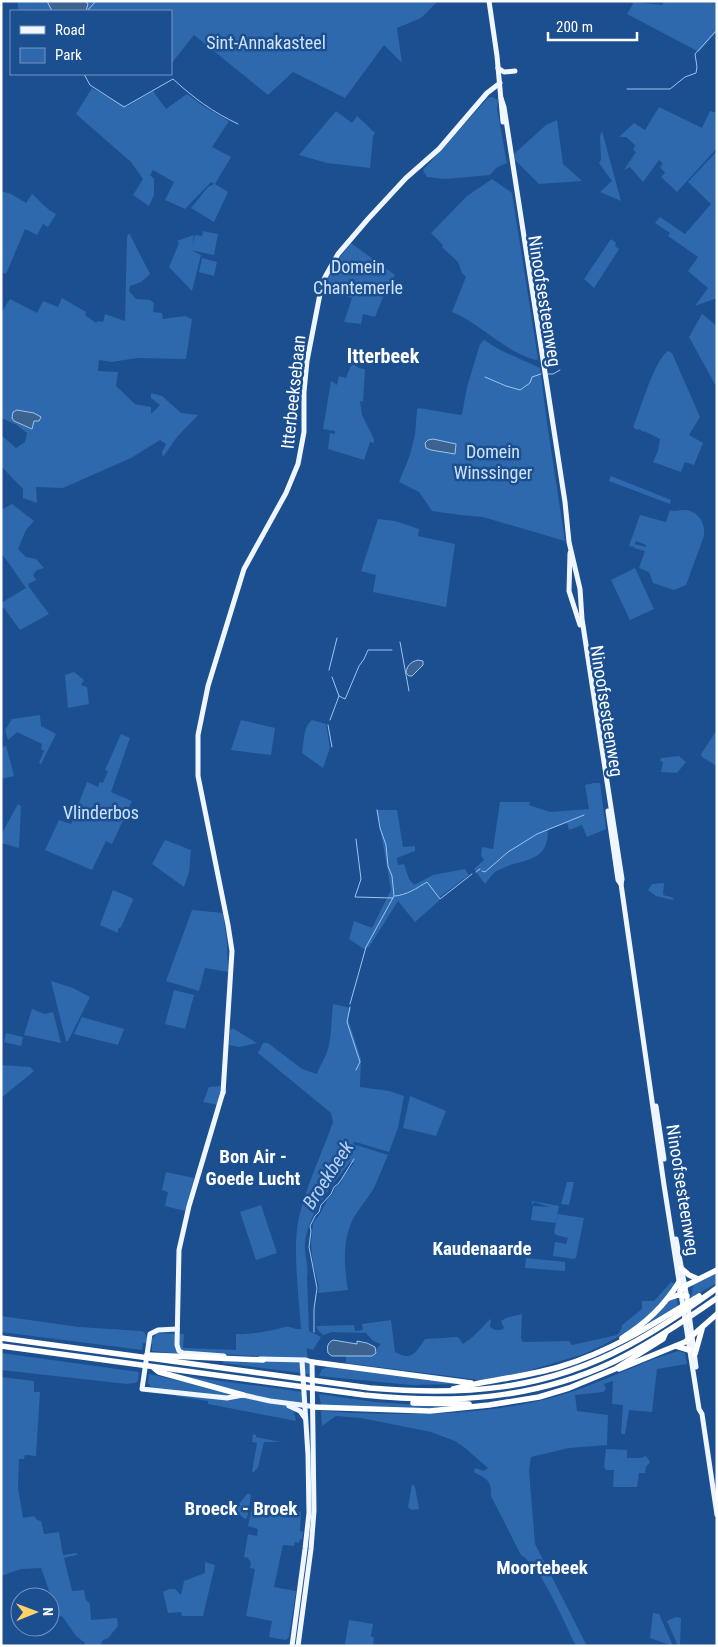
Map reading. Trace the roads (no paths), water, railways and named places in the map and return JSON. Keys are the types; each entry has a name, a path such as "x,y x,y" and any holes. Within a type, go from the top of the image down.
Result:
{"highway":[{"path":"682,1268 688,1274 698,1279"},
{"path":"668,1299 684,1295 698,1279 717,1270"},
{"path":"604,1350 631,1332 668,1299 679,1282"},
{"path":"444,1392 476,1383 507,1380 574,1362 645,1330 708,1291 716,1289"},
{"path":"1,1338 326,1382 409,1391 485,1390 550,1377 583,1366 645,1336 716,1289"},
{"path":"1,1346 326,1390 390,1397 444,1400 476,1398 530,1390 589,1372 628,1354 666,1332 717,1298"},
{"path":"615,1369 622,1368 676,1346 689,1334 702,1329 717,1314"},
{"path":"695,1354 702,1329"},
{"path":"309,1406 430,1411 474,1408 538,1396 570,1388 615,1369 663,1339 666,1332"},
{"path":"676,1346 690,1350"},
{"path":"125,1355 263,1360"},
{"path":"312,1362 476,1383"},
{"path":"153,1367 159,1372 243,1395"},
{"path":"390,1397 396,1401 426,1404 496,1404"}],"main road":[{"name":"Ninoofsesteenweg","path":"487,1 564,493 569,542 580,589 582,619 622,879 621,884 634,978 679,1282 684,1295"},
{"path":"498,68 504,72 515,72"},
{"name":"Itterbeeksebaan","path":"263,1360 254,1357 181,1352 177,1347 178,1256 182,1234 223,1094 232,951 198,776 198,735 203,708 243,572 286,493 298,464 304,432 304,392 307,361 323,280 338,254 368,219 406,178 445,143 487,94 500,82"},
{"path":"487,94 501,99"},
{"name":"Ninoofsesteenweg","path":"569,542 569,590 580,624 618,880 621,884"},
{"name":"Ninoofsesteenweg","path":"634,970 638,978 682,1268 690,1350 699,1409 702,1414"},
{"path":"177,1329 152,1332 148,1344 142,1388 227,1398 243,1395 309,1406"},
{"name":"Ninoofsesteenweg","path":"689,1334 695,1354 703,1409 703,1424 717,1515"},
{"path":"263,1360 306,1360 312,1362 309,1406 306,1420 309,1469 308,1514 294,1645"},
{"path":"294,1645 314,1518 315,1478 309,1406 301,1367 302,1361"},
{"path":"282,1403 300,1411 306,1420"}],"waterway":[{"path":"88,10 96,1"},
{"path":"627,89 670,89 685,77 696,73 695,54 716,31"},
{"path":"85,75 90,85 124,107 173,79 204,104 238,124"},
{"name":"Broekbeek","path":"548,374 553,374 560,370"},
{"name":"Broekbeek","path":"485,377 520,390 530,383 532,377 541,374"},
{"name":"Broekbeek","path":"329,670 337,638"},
{"name":"Broekbeek","path":"400,642 409,691"},
{"name":"Broekbeek","path":"339,696 345,699 368,650 392,650"},
{"name":"Broekbeek","path":"330,720 339,696 332,677"},
{"name":"Broekbeek","path":"328,725 332,747"},
{"name":"Broekbeek","path":"350,1004 366,947 394,896 386,845 380,828 377,810"},
{"path":"482,871 485,872 508,852 537,834 584,815"},
{"name":"Broekbeek","path":"356,839 361,879 355,897 393,898"},
{"path":"476,872 480,869"},
{"path":"395,896 408,893 427,882 440,899 472,874"},
{"name":"Broekbeek","path":"350,1007 347,1022 360,1062 356,1070"},
{"name":"Broekbeek","path":"314,1332 314,1309 317,1288 309,1247 310,1226 321,1205 339,1183 354,1159"}],"district":[{"name":"Itterbeek","path":"383,356"},
{"name":"Bon Air - Goede Lucht","path":"253,1167"},
{"name":"Kaudenaarde","path":"482,1248"},
{"name":"Broeck - Broek","path":"241,1508"},
{"name":"Moortebeek","path":"542,1567"}],"park label":[{"name":"Sint-Annakasteel","path":"266,42"},
{"name":"Domein Chantemerle","path":"358,276"},
{"name":"Domein Winssinger","path":"493,461"},
{"name":"Vlinderbos","path":"101,812"}]}
